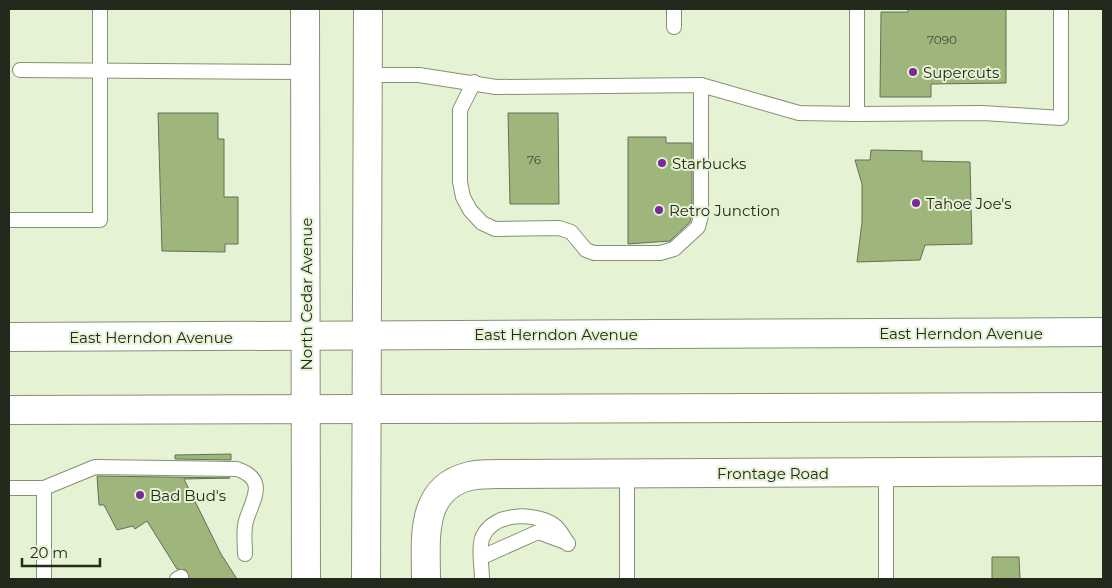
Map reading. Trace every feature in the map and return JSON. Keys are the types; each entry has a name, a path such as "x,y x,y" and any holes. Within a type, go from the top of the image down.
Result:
{"main road":[{"name":"North Cedar Avenue","path":"305,9 306,579"},
{"path":"366,579 365,334 368,9"},
{"name":"East Herndon Avenue","path":"9,337 1103,332"},
{"path":"9,410 1103,407"},
{"name":"Frontage Road","path":"426,579 426,525 432,504 446,487 470,476 498,474 1103,471"}],"lane":[{"path":"9,220 100,220 100,9"},
{"path":"674,9 674,27"},
{"path":"857,9 857,114"},
{"path":"368,75 419,75 474,82 496,87 701,84 799,113 983,113 1061,118 1061,9"},
{"path":"20,70 306,72"},
{"path":"474,82 460,110 460,182 463,197 470,210 482,223 495,229 559,228 571,232 586,250 603,254 660,253 674,250 698,227 701,216 701,84"},
{"path":"9,488 44,488 95,467 237,468 250,476 257,491 254,505 245,524 245,554"},
{"path":"627,473 627,579"},
{"path":"886,473 886,579"},
{"path":"44,488 44,579"},
{"path":"482,557 538,532 568,544 555,526 535,517 514,517 488,529 482,538 482,557 482,579"}],"building":[{"path":"908,9 1006,9 1006,83 931,84 931,97 880,97 881,12 908,12"},
{"path":"158,113 218,113 218,139 224,139 224,197 238,197 238,244 225,244 225,252 162,251"},
{"path":"508,113 558,113 559,204 510,204"},
{"path":"628,137 666,137 666,143 692,143 692,215 690,222 670,241 628,244"},
{"name":"Tahoe Joe's","path":"871,150 922,151 922,161 970,162 972,244 925,245 920,260 857,262 862,222 862,184 855,160 870,160"},
{"path":"231,454 231,460 175,459 175,455"},
{"path":"97,476 230,478 184,479 221,554 237,579 189,579 186,570 177,569 147,521 135,529 133,526 117,530 104,505 99,505"},
{"path":"992,557 1019,557 1020,579 992,579"}],"place":[{"name":"Supercuts","path":"913,72"},
{"name":"Starbucks","path":"662,163"},
{"name":"Tahoe Joe's","path":"916,203"},
{"name":"Retro Junction","path":"659,210"},
{"name":"Bad Bud's","path":"140,495"}]}
